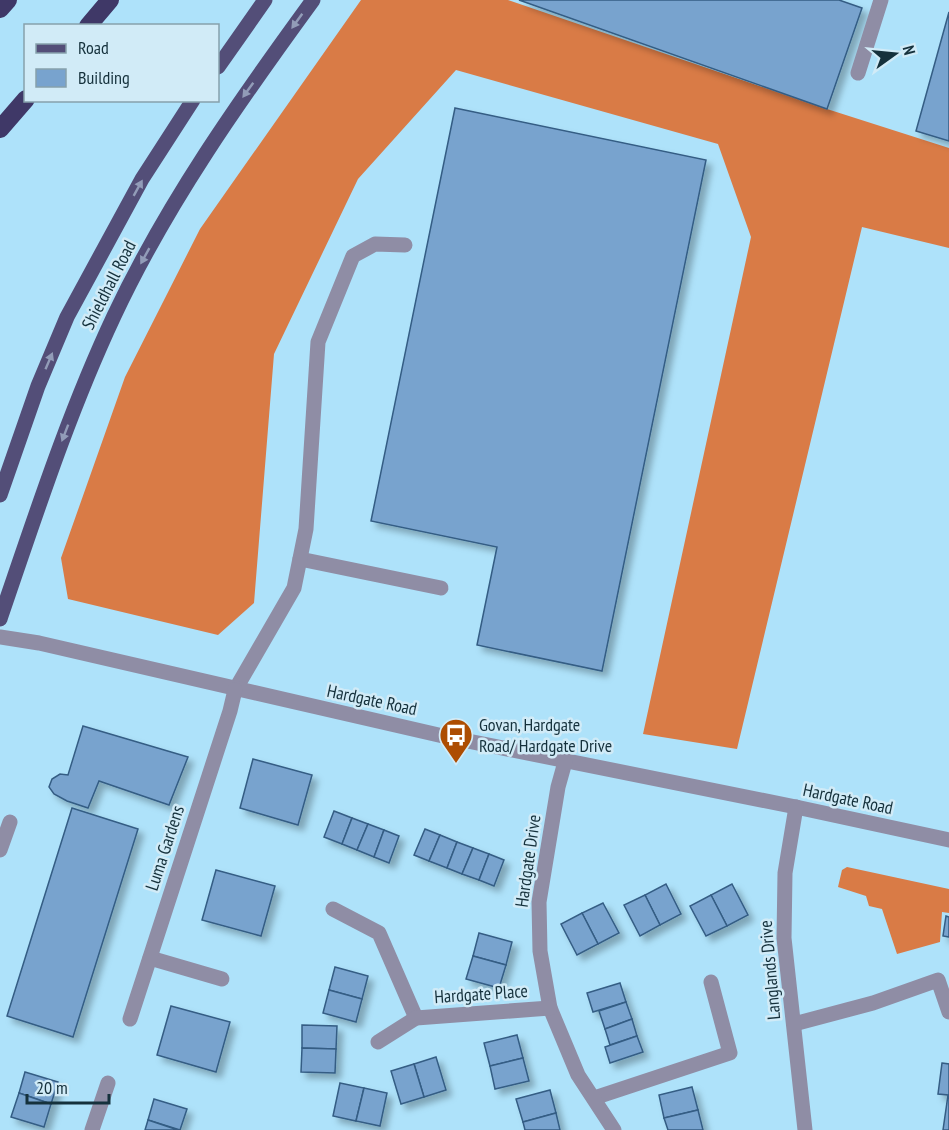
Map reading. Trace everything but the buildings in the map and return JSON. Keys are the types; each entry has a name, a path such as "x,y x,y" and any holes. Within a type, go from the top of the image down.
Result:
{"highway":[{"path":"0,9 8,0"},
{"path":"90,24 110,0"},
{"path":"0,129 24,101"}],"main road":[{"path":"219,66 265,0"},
{"name":"Shieldhall Road","path":"0,619 64,435 89,370 115,314 174,204 239,103 312,0"},
{"name":"Shieldhall Road","path":"0,495 38,386 67,317 142,179 192,102"}],"street":[{"path":"858,73 881,0"},
{"name":"Luma Gardens","path":"130,1019 235,690 294,588 306,529 318,342 353,256 375,244 405,245"},
{"path":"300,559 441,588"},
{"name":"Hardgate Road","path":"0,637 39,643 235,690 565,762 796,807 949,840"},
{"name":"Hardgate Drive","path":"565,762 551,827 539,902 540,951 550,1008 578,1075 614,1130"},
{"name":"Langlands Drive","path":"796,807 784,873 784,938 805,1130"},
{"path":"0,850 10,822"},
{"name":"Hardgate Place","path":"333,909 379,933 416,1018"},
{"path":"150,958 222,979"},
{"path":"794,1024 873,1003 938,980 949,1012"},
{"path":"594,1098 730,1053 711,982"},
{"name":"Hardgate Place","path":"378,1042 416,1018 550,1008"},
{"path":"92,1130 108,1083"}],"shaded area":[{"path":"361,0 508,0 827,109 949,148 949,248 862,227 737,749 643,734 751,237 718,144 456,70 358,179 274,354 254,603 218,635 68,599 61,558 125,377 200,229"},
{"path":"847,867 949,889 949,913 942,912 940,942 897,954 882,909 869,906 866,896 838,887 842,870"}],"place":[{"name":"Govan, Hardgate Road/ Hardgate Drive","path":"456,764"}]}
